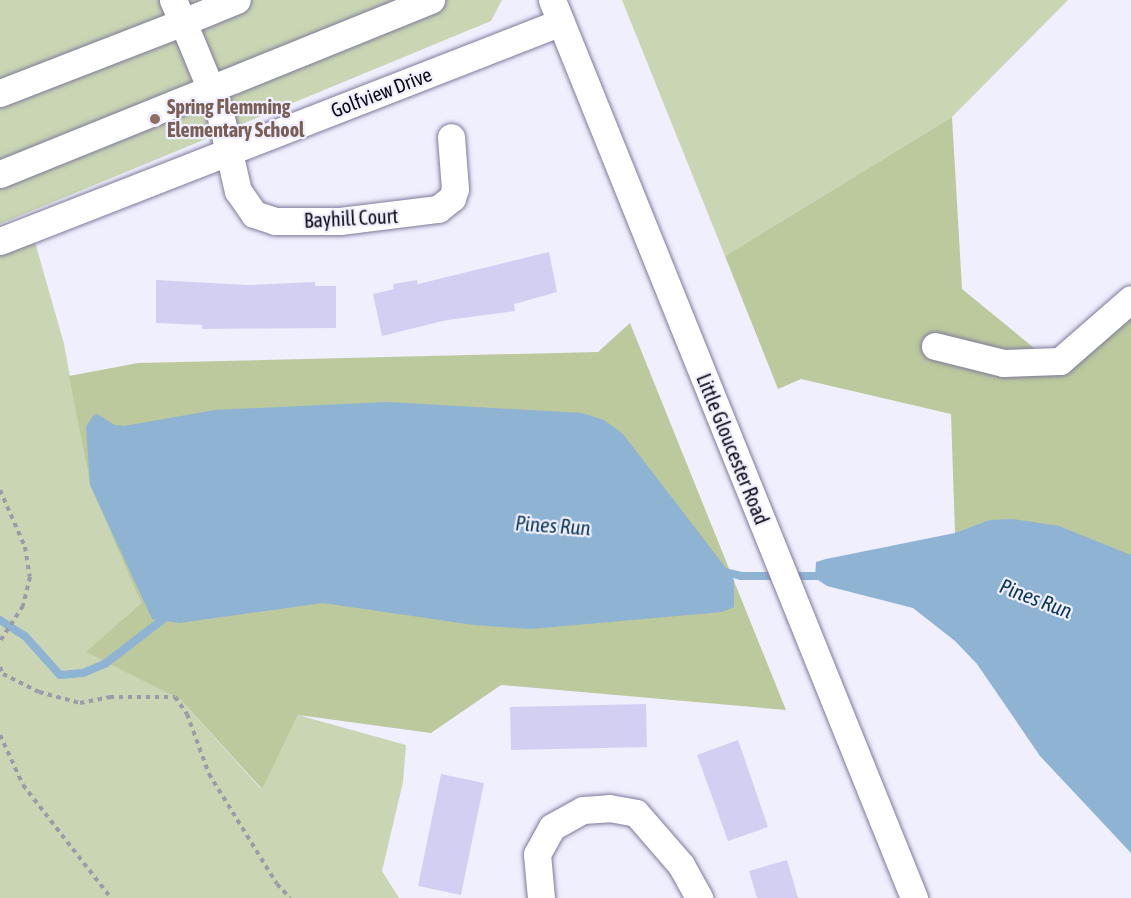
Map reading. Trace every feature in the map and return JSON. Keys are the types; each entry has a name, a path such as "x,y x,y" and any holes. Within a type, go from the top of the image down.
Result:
{"street":[{"path":"0,93 178,11 237,0"},
{"path":"0,174 431,0"},
{"name":"Bayhill Court","path":"178,11 219,109 238,191 254,214 275,221 340,221 426,213 446,204 455,189 451,137"},
{"name":"Golfview Drive","path":"0,242 228,152 556,11"},
{"name":"Little Gloucester Road","path":"556,11 914,898"},
{"path":"935,346 1003,363 1060,361 1112,319 1131,299"},
{"path":"541,898 537,854 552,827 583,810 609,808 636,813 681,865 699,898"}],"path":[{"path":"0,490 25,547 30,577 23,606 1,639"},
{"path":"0,668 3,674 39,693 80,703 111,697 175,697 187,714 208,774 277,884 290,898"},
{"path":"0,735 23,785 111,898"}],"green space":[{"name":"Spring Flemming Elementary School","path":"0,0 502,0 491,21 0,224"},
{"path":"622,0 1068,0 952,117 725,256"},
{"path":"952,117 962,289 1050,361 1131,290 1131,568 955,533 951,414 801,379 778,389 725,256"},
{"path":"31,228 64,344 88,474 141,603 87,652 181,700 261,789 298,715 406,745 403,782 382,871 399,898 0,898 0,241"},
{"path":"630,323 786,710 501,685 431,733 298,715 262,789 181,700 86,652 141,603 90,484 69,376 138,363 598,352"}],"water":[{"path":"387,402 582,413 604,420 623,434 726,568 734,580 734,607 722,612 531,629 474,625 323,603 179,623 152,619 90,485 86,427 92,417 97,414 115,425 124,426 215,410"},
{"path":"1013,519 1059,526 1131,555 1131,853 1040,756 977,664 955,641 913,608 827,586 815,578 816,562 826,559 955,533 990,520"}],"building":[{"path":"549,252 557,292 514,304 515,311 447,320 382,336 373,294 394,289 393,284 417,280 418,284"},
{"path":"156,280 248,285 315,282 315,286 336,286 336,328 202,329 202,325 156,323"},
{"path":"646,704 647,747 511,750 510,707"},
{"path":"738,740 768,827 728,841 697,755"},
{"path":"441,774 484,783 461,895 418,886"},
{"path":"787,860 798,898 757,898 749,871"}],"waterway":[{"name":"Pines Run","path":"720,571 741,576 825,576"},
{"name":"Pines Run","path":"0,620 25,636 60,675 83,673 106,663 166,617"}],"place":[{"name":"Spring Flemming Elementary School","path":"155,119"}]}
